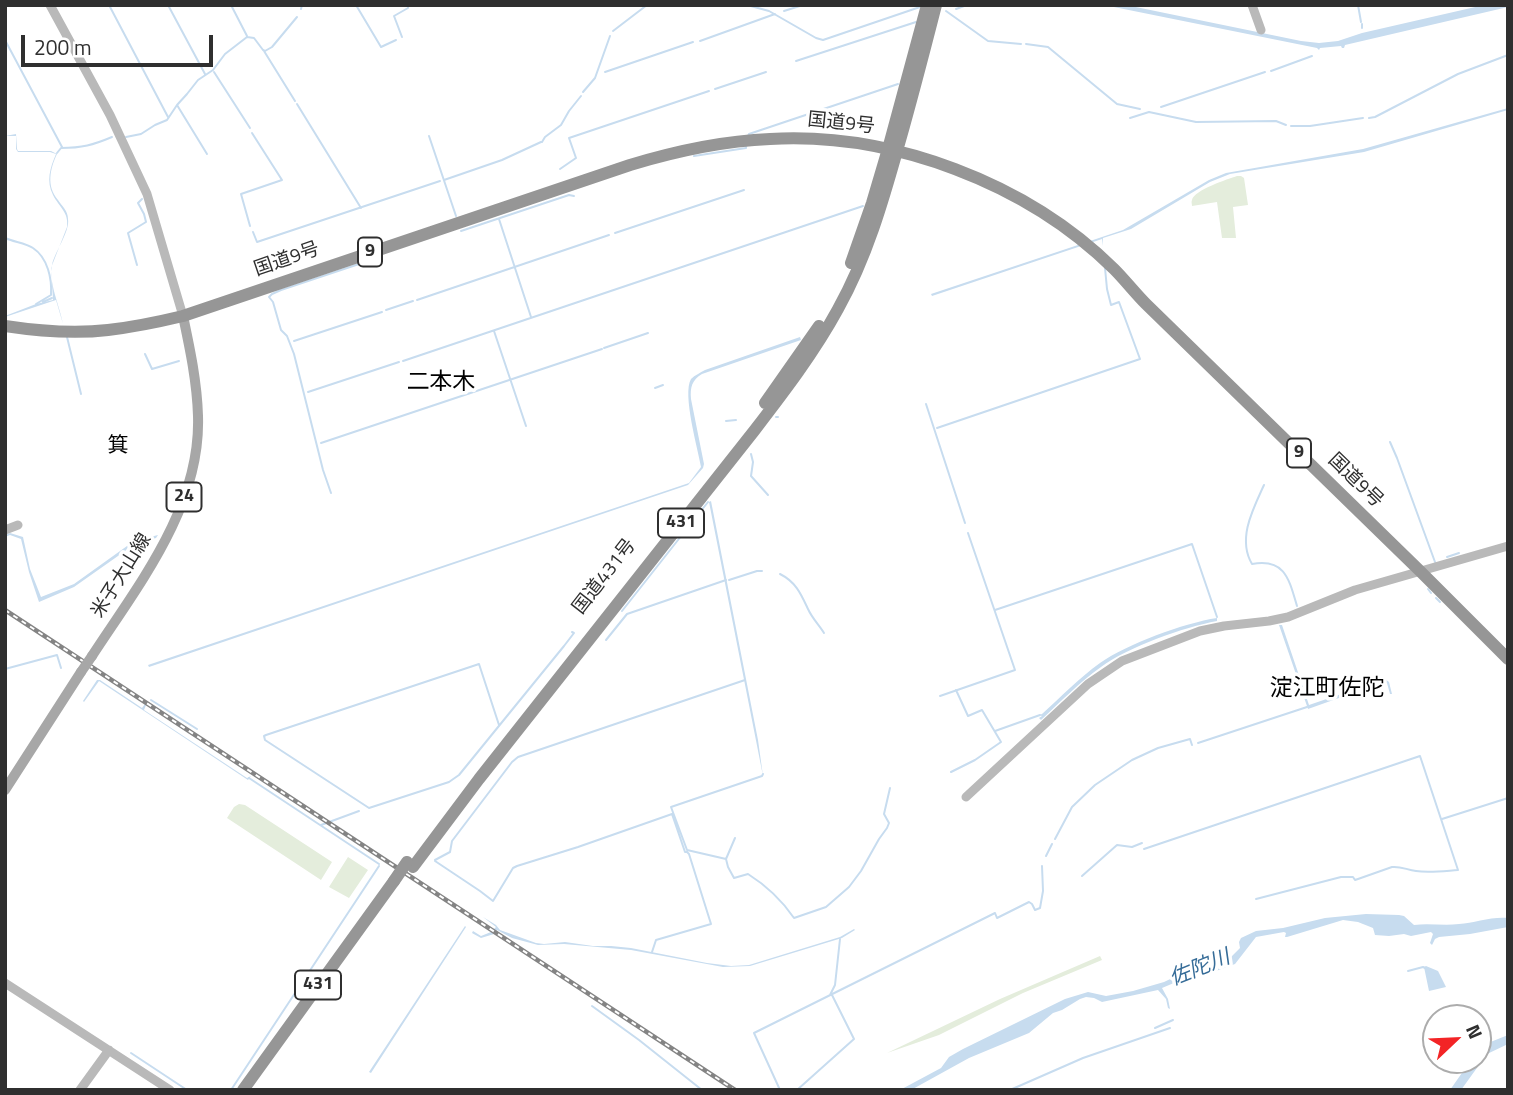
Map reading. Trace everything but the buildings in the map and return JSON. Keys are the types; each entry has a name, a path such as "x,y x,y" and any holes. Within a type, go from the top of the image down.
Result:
{"highway":[{"name":"国道431号","path":"243,1090 410,865 764,418 818,344 862,259 882,206 927,5"},
{"name":"国道431号","path":"893,149 936,5"},
{"name":"国道9号","path":"5,326 105,331 183,316 531,198 666,155 729,142 801,138 893,149 951,167 1006,191 1043,213 1084,243 1115,269 1146,304 1508,659"},
{"name":"国道431号","path":"253,1090 397,883"}],"main road":[{"name":"米子大山線","path":"5,790 154,561 185,496 195,456 198,419 183,316"}],"street":[{"path":"50,5 110,116 147,194 183,316"},
{"path":"1252,5 1261,30"},
{"path":"5,530 18,525"},
{"path":"966,797 1088,684 1122,661 1200,631 1288,617 1355,590 1508,546"},
{"path":"5,983 170,1090"},
{"path":"80,1090 109,1050"}],"green space":[{"path":"1237,176 1244,178 1248,205 1233,207 1236,238 1222,238 1217,202 1192,206 1192,201 1194,196 1205,189"},
{"path":"239,804 245,805 332,862 321,880 227,818"},
{"path":"348,857 368,870 349,898 329,887"},
{"path":"1100,956 1102,960 1023,993 939,1035 887,1053 1000,999"}],"water":[{"path":"1104,5 1126,5 1319,43 1338,41 1484,5 1508,7 1345,45 1344,48 1341,46 1319,50"},
{"path":"1508,108 1364,152 1230,174 1210,182 1131,229 1103,238 1102,246 1102,239 932,296 931,294 1123,230 1209,180 1226,173 1363,149"},
{"path":"16,134 18,151 51,151 57,154 51,171 52,189 66,211 68,219 67,230 59,248 67,222 65,213 53,195 49,180 51,169 56,154 18,152 16,149 16,136 5,136"},
{"path":"52,279 63,324 56,300 5,317 53,300"},
{"path":"800,337 801,340 702,374 694,381 691,399 704,464 688,485 149,667 148,665 689,483 701,467 689,409 691,379 705,370"},
{"path":"711,501 758,740 763,776 709,502"},
{"path":"10,533 23,537 30,569 41,597 74,584 134,541 158,535 135,544 74,587 39,602 21,539 10,535 5,537"},
{"path":"1217,618 1217,621 1189,628 1126,652 1085,679 1041,720 1039,718 1042,716 1039,715 1085,675 1111,656 1156,635"},
{"path":"1279,625 1282,625 1309,705 1385,679 1389,682 1392,694 1384,682 1308,709"},
{"path":"97,680 100,680 142,708 145,704 144,710 247,778 251,776 248,780 99,681 84,702"},
{"name":"佐陀川","path":"1366,914 1404,916 1414,925 1453,925 1508,918 1508,927 1439,937 1432,945 1431,932 1411,936 1375,935 1373,928 1343,920 1287,937 1284,932 1256,937 1235,964 1188,977 1162,988 1170,1009 1158,990 1102,1002 1086,997 1053,1013 1029,1033 969,1058 911,1090 900,1090 941,1068 949,1057 963,1049 1065,999 1088,992 1106,996 1133,991 1228,960 1240,948 1241,938 1256,931 1325,918"},
{"path":"483,917 500,930 536,943 565,942 631,948 731,966 749,965 855,930 842,938 750,966 723,967 631,950 564,944 538,945 512,938 497,930 494,934 481,938 472,933 473,931 481,936 496,927"},
{"path":"465,926 371,1073 369,1072"},
{"path":"1424,967 1438,971 1446,987 1429,991"},
{"path":"1508,1035 1508,1044 1492,1052 1492,1041"},
{"path":"1461,1074 1473,1074 1461,1090 1450,1090"}],"waterway":[{"path":"109,5 168,117"},
{"path":"168,5 205,74"},
{"path":"231,5 247,36"},
{"path":"301,9 302,5"},
{"path":"356,5 381,47 396,40"},
{"path":"402,37 394,16 408,8 408,5"},
{"path":"613,31 647,5"},
{"path":"747,5 769,11 823,40 920,7"},
{"path":"784,11 803,5"},
{"path":"956,9 967,5"},
{"path":"1358,5 1361,22"},
{"path":"946,11 988,41 1021,44"},
{"path":"700,41 775,14"},
{"path":"126,137 141,134 167,120 198,80 213,70 225,54 247,37 254,38 265,51 272,47 297,17"},
{"path":"796,61 916,22"},
{"path":"583,92 595,78 610,36"},
{"path":"5,40 62,147"},
{"path":"605,72 693,42"},
{"path":"1026,44 1048,47 1117,104 1140,109"},
{"path":"264,51 295,101"},
{"path":"1369,118 1458,74 1508,55"},
{"path":"1271,71 1312,56"},
{"path":"214,72 250,128"},
{"path":"715,89 766,72"},
{"path":"1161,107 1265,72"},
{"path":"748,136 898,84"},
{"path":"560,169 576,158 569,138 709,91"},
{"path":"542,142 561,125 581,96"},
{"path":"297,104 361,208"},
{"path":"177,105 207,154"},
{"path":"1130,118 1149,112 1196,122 1276,121 1286,125"},
{"path":"1291,126 1363,118"},
{"path":"250,226 241,194 282,180 252,133"},
{"path":"429,136 456,216"},
{"path":"57,153 61,148 87,146 112,137"},
{"path":"444,180 502,160 541,142"},
{"path":"694,156 746,148 746,145"},
{"path":"253,232 257,242 440,181"},
{"path":"615,233 744,190"},
{"path":"461,231 569,195 574,196"},
{"path":"137,265 128,233 146,222 138,203 142,199"},
{"path":"403,361 863,206"},
{"path":"499,219 531,317"},
{"path":"417,300 609,235"},
{"path":"5,238 33,248 46,263 51,295 36,304"},
{"path":"331,493 294,354 287,336 281,330 269,297 281,290 365,262"},
{"path":"937,428 1140,359 1119,302 1111,305 1105,268"},
{"path":"43,302 52,298"},
{"path":"386,310 413,301"},
{"path":"294,341 382,312"},
{"path":"494,331 526,426"},
{"path":"604,348 648,333"},
{"path":"67,337 81,394"},
{"path":"321,443 602,349"},
{"path":"145,354 152,369 179,361"},
{"path":"308,392 399,362"},
{"path":"655,388 663,385"},
{"path":"926,404 965,523"},
{"path":"726,421 736,420"},
{"path":"1390,442 1435,562"},
{"path":"751,454 751,476 768,495"},
{"path":"1264,485 1248,524 1248,554 1252,564 1272,564 1284,573 1297,606"},
{"path":"622,611 708,502"},
{"path":"940,696 1015,670 968,533"},
{"path":"995,610 1192,544 1217,617"},
{"path":"1447,557 1459,553"},
{"path":"729,580 762,571"},
{"path":"780,574 797,589 824,633"},
{"path":"606,640 627,614 726,580"},
{"path":"1428,589 1431,593"},
{"path":"1436,598 1440,602"},
{"path":"499,725 479,664 264,736 265,740 369,808 449,782 459,775 564,646 574,633 572,632"},
{"path":"5,669 57,655 61,668"},
{"path":"435,860 450,852 452,841 518,757 745,680"},
{"path":"951,772 1001,742 982,710 968,716 956,690"},
{"path":"151,700 197,729"},
{"path":"1198,743 1307,707"},
{"path":"995,731 1040,715"},
{"path":"1055,839 1072,807 1095,785 1132,760 1158,748 1190,739 1192,745"},
{"path":"1144,849 1420,756 1458,870 1426,872 1392,867 1355,880 1353,877 1341,877 1256,899"},
{"path":"763,774 671,807 687,850 726,859 734,878 748,874 779,899 794,918 826,907 849,887 861,871 889,823 884,814 890,788"},
{"path":"249,778 379,864"},
{"path":"1442,819 1508,798"},
{"path":"321,825 359,811"},
{"path":"435,861 493,901 513,868 517,866 672,814 685,852 689,854 711,924 656,940 652,952"},
{"path":"726,859 735,838"},
{"path":"1082,876 1117,845 1132,847 1142,843"},
{"path":"1046,856 1052,844"},
{"path":"231,1090 379,866"},
{"path":"780,1090 754,1033 995,913 997,918 1029,902 1035,910 1040,908 1043,891 1042,866"},
{"path":"830,995 835,985 840,939"},
{"path":"1408,971 1425,968"},
{"path":"797,1090 854,1039 832,995"},
{"path":"592,1006 702,1090"},
{"path":"1155,1028 1173,1020"},
{"path":"1010,1090 1083,1058 1170,1028"},
{"path":"131,1053 187,1090"}],"railway":[{"path":"5,610 735,1090"}],"district":[{"name":"二本木","path":"441,383"},
{"name":"箕","path":"118,447"},
{"name":"淀江町佐陀","path":"1327,689"}]}
